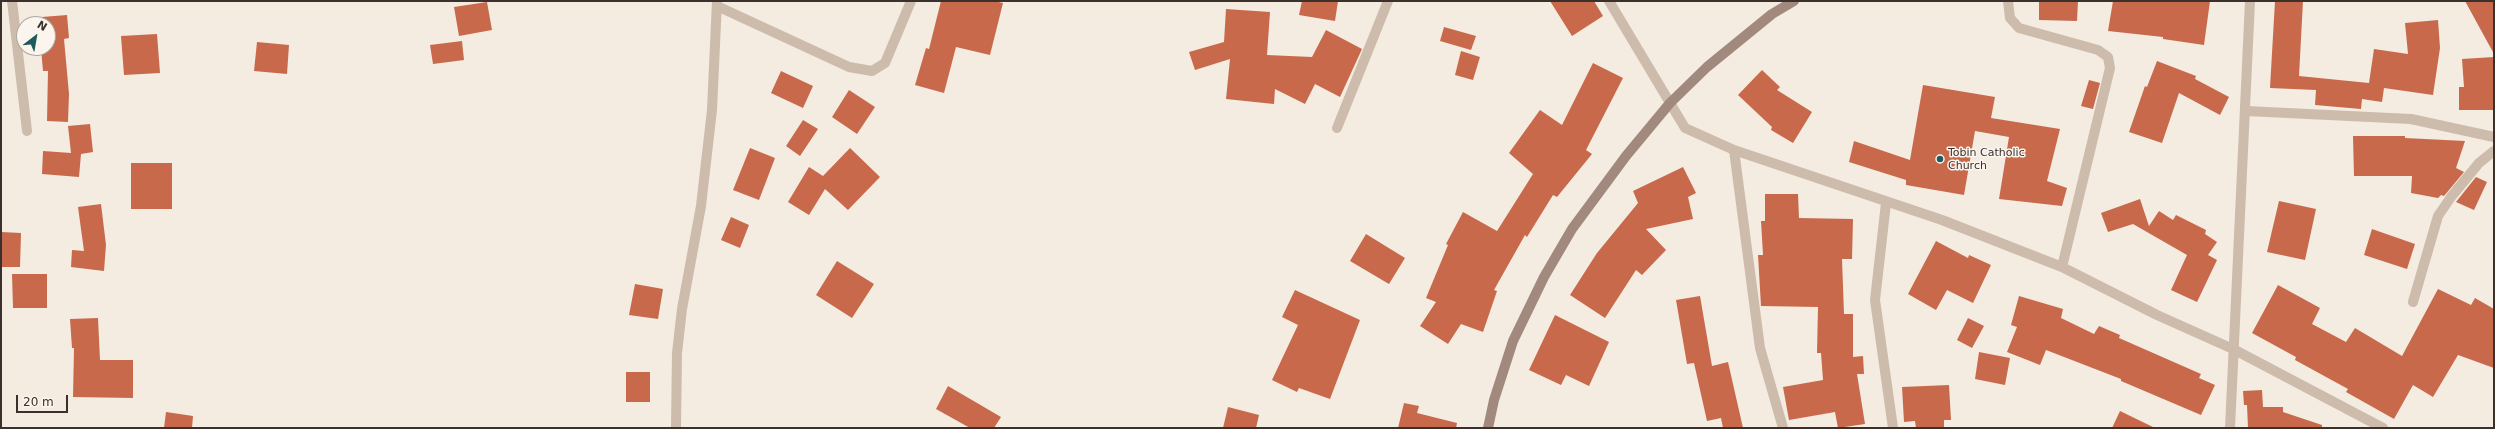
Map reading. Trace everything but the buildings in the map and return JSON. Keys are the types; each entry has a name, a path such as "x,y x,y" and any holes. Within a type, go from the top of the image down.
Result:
{"main road":[{"path":"1488,428 1494,400 1513,341 1544,277 1577,223 1626,156 1670,103 1707,67 1772,14 1794,1"}],"street":[{"path":"12,1 27,131"},
{"path":"676,428 677,353 682,309 702,206 712,110 717,4 849,67 872,71 885,64 910,1"},
{"path":"1337,128 1388,1"},
{"path":"1609,1 1685,128 1734,150 1886,203 1942,220 2062,267 2157,315 2233,349 2383,428"},
{"path":"2008,1 2010,18 2019,28 2098,50 2108,57 2110,68 2062,267"},
{"path":"2230,428 2250,1"},
{"path":"2246,111 2411,118 2494,137"},
{"path":"1734,150 1760,348 1783,428"},
{"path":"2413,302 2438,216 2450,197 2479,163 2494,151"},
{"path":"1886,203 1875,300 1893,428"}],"place":[{"name":"Tobin Catholic Church","path":"1940,159"}]}
